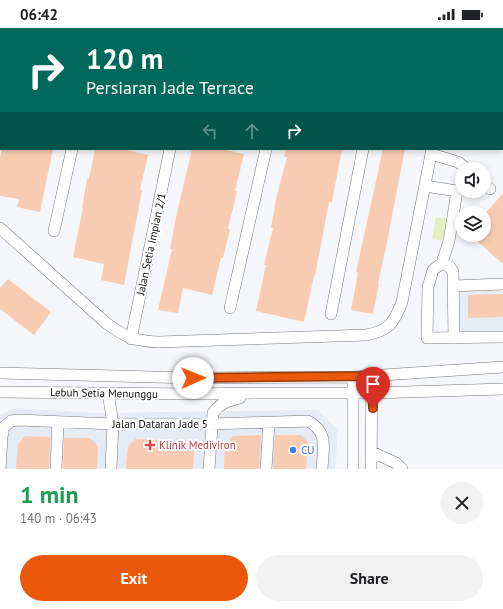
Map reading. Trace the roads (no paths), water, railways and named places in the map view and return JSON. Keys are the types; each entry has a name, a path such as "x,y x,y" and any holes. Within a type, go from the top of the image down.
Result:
{"street":[{"path":"54,231 72,150"},
{"name":"Jalan Setia Impian 2/1","path":"131,339 170,150"},
{"path":"230,308 266,150"},
{"path":"330,314 363,150"},
{"path":"0,228 106,323 119,333 131,339 145,342 158,342 352,336 378,333 388,327 396,317 402,302 432,152 458,162"},
{"path":"425,186 455,190"},
{"path":"457,198 449,241 442,263 433,270 428,287 427,338 503,336"},
{"path":"442,263 450,267 453,272 454,338"},
{"path":"454,286 503,284"},
{"path":"371,469 372,376 503,367"},
{"name":"Lebuh Setia Menunggu","path":"0,373 193,378 372,376"},
{"path":"353,376 353,469"},
{"path":"373,393 503,389"},
{"name":"Lebuh Setia Menunggu","path":"0,392 191,394 373,393"},
{"path":"108,393 113,424 111,469"},
{"path":"209,469 211,424 213,413 218,405 227,401 258,393"},
{"name":"Jalan Dataran Jade 5","path":"0,469 4,427 11,422 19,420 113,424 211,424 308,421 316,425 321,432 323,440 322,469"},
{"path":"56,469 58,422"},
{"path":"266,469 268,423"},
{"path":"372,452 396,463 402,469"}],"place":[{"name":"Klinik Mediviron","path":"150,445"},
{"name":"CU","path":"293,450"}]}
